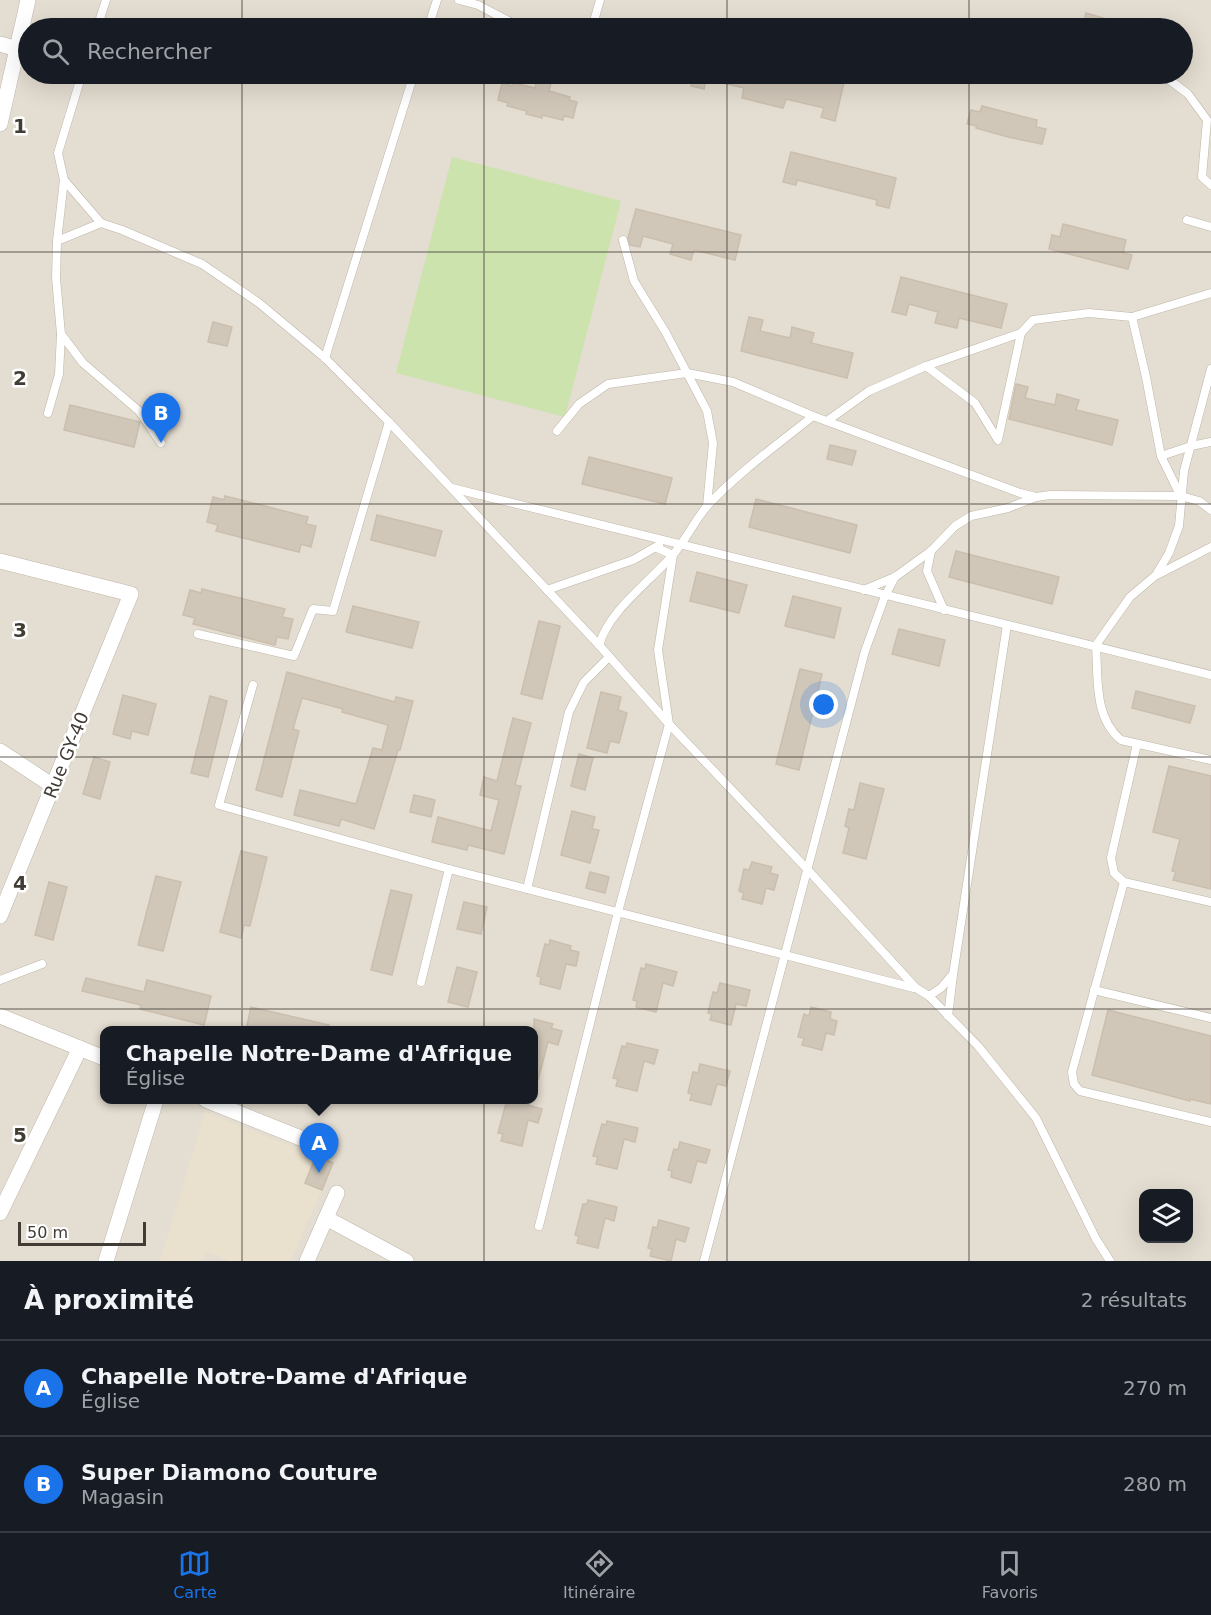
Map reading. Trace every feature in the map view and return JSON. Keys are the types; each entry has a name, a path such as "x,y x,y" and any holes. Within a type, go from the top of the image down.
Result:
{"street":[{"path":"24,18 28,0"},
{"path":"0,45 17,49"},
{"path":"0,124 18,45"},
{"name":"Rue GY-40","path":"0,561 131,594 0,916"},
{"path":"0,751 53,786"},
{"path":"0,874 14,883"},
{"path":"0,1016 100,1056"},
{"path":"0,1213 80,1048"},
{"path":"106,1261 155,1104"},
{"path":"216,1104 308,1142"},
{"path":"307,1261 337,1193"},
{"path":"326,1218 406,1261"}],"lane":[{"path":"100,18 106,0"},
{"path":"431,18 437,0"},
{"path":"459,0 478,5 503,18"},
{"path":"595,18 600,0"},
{"path":"48,412 58,374 62,334 56,278 57,241 64,180 58,153 79,84"},
{"path":"325,358 411,84"},
{"path":"1174,84 1188,94 1207,120 1202,177 1211,184"},
{"path":"64,180 101,223 202,264 259,303 325,358 389,422 916,988 928,996 978,1046 1036,1118 1096,1239 1110,1261"},
{"path":"1187,220 1211,227"},
{"path":"57,241 101,223"},
{"path":"623,240 634,281 666,333 706,411 713,443 707,506"},
{"path":"827,421 869,391 926,366 1021,333 1033,320 1089,313 1132,317 1211,293"},
{"path":"1132,317 1161,456 1181,496"},
{"path":"926,366 975,403 998,440 1021,333"},
{"path":"62,334 83,363 139,411 161,443"},
{"path":"1155,575 1169,553 1179,526 1184,471 1211,369"},
{"path":"556,431 579,404 608,384 687,373 733,382 813,416 1036,497"},
{"path":"599,645 603,633 614,616 673,555 707,506 747,469 813,416"},
{"path":"198,634 294,656 314,609 333,611 389,422"},
{"path":"1161,456 1211,442"},
{"path":"451,488 1211,675"},
{"path":"864,590 895,577 931,550 955,526 971,516 1008,508 1036,497 1050,495 1181,496 1199,501 1211,510"},
{"path":"547,590 633,560 657,548 664,539"},
{"path":"1211,547 1155,575 1130,597 1096,645 1101,711 1112,732 1121,740 1211,760"},
{"path":"657,548 673,555"},
{"path":"931,550 927,571 944,610"},
{"path":"538,1226 618,912 669,724 658,650 673,555"},
{"path":"704,1261 865,651 885,596 895,577"},
{"path":"948,1016 1007,625"},
{"path":"527,889 568,712 584,682 609,657"},
{"path":"253,685 219,805 449,869 916,988"},
{"path":"1137,744 1111,858 1114,873 1124,882 1211,902"},
{"path":"421,982 449,869"},
{"path":"1124,882 1072,1072 1074,1084 1080,1091 1211,1122"},
{"path":"0,980 42,964"},
{"path":"928,996 953,975"},
{"path":"1094,990 1211,1018"}],"shaded area":[{"path":"0,0 1211,0 1211,1261 0,1261"},
{"path":"205,1112 333,1163 291,1261 230,1261 206,1252 202,1261 160,1261"}],"green space":[{"path":"452,157 621,201 565,417 396,373"}],"building":[{"path":"1086,13 1103,18 1085,18"},
{"path":"502,84 512,86 517,84 535,88 536,84 551,84 549,91 570,97 569,100 577,102 573,118 564,116 563,120 542,115 542,118 526,114 527,111 507,106 508,103 498,100"},
{"path":"692,84 705,84 704,89 691,86"},
{"path":"727,84 844,84 835,121 821,117 824,108 786,99 783,108 742,98 744,88"},
{"path":"982,106 1037,120 1036,127 1046,129 1042,144 1008,137 967,124 971,110 980,112"},
{"path":"791,152 896,178 889,208 876,205 877,200 797,180 796,185 783,182"},
{"path":"636,209 741,235 735,260 694,250 691,260 670,254 673,244 643,236 640,247 630,245 628,238"},
{"path":"1063,224 1126,240 1123,253 1132,255 1128,269 1049,249 1052,235 1060,237"},
{"path":"901,277 1007,304 1001,328 959,318 957,328 935,323 938,312 909,304 906,315 892,312"},
{"path":"749,317 763,320 760,331 790,338 792,327 814,333 811,343 853,353 847,378 741,351"},
{"path":"213,322 232,327 227,346 208,342"},
{"path":"1016,384 1028,387 1025,398 1055,405 1057,394 1079,400 1076,410 1118,420 1112,445 1009,419"},
{"path":"70,405 140,422 134,447 64,430"},
{"path":"830,445 856,451 852,465 827,459"},
{"path":"589,457 672,478 665,504 582,484"},
{"path":"225,496 308,517 306,524 316,526 311,547 301,544 299,552 216,531 218,525 207,522 213,497 224,500"},
{"path":"756,499 857,525 850,553 749,527"},
{"path":"377,515 442,531 435,556 371,540"},
{"path":"956,551 1059,577 1052,604 949,577"},
{"path":"697,572 747,585 739,613 690,601"},
{"path":"202,589 285,609 282,617 293,619 288,639 277,637 275,645 193,624 195,618 183,615 190,590 201,593"},
{"path":"793,596 841,608 834,638 785,626"},
{"path":"353,606 419,622 412,648 346,632"},
{"path":"539,621 560,626 542,699 521,694"},
{"path":"899,629 945,640 939,666 892,654"},
{"path":"800,669 822,674 799,770 776,764"},
{"path":"287,672 395,702 396,697 413,701 400,750 398,750 374,829 341,819 339,826 294,815 300,790 356,804 373,748 382,750 388,725 342,712 343,709 302,698 293,729 299,731 282,797 256,790"},
{"path":"1136,691 1195,706 1190,723 1132,708"},
{"path":"601,692 621,697 618,710 627,713 619,743 610,741 607,753 587,748"},
{"path":"123,695 156,704 148,735 132,731 130,739 113,734"},
{"path":"210,696 227,701 208,777 191,773"},
{"path":"513,718 531,723 515,785 521,786 504,854 468,845 467,850 432,842 438,817 491,831 499,800 480,795 484,777 497,781"},
{"path":"579,754 593,758 585,790 571,786"},
{"path":"94,757 110,762 100,799 83,794"},
{"path":"1169,766 1211,776 1211,889 1173,880 1176,872 1172,871 1180,839 1153,832"},
{"path":"860,783 884,789 866,859 843,853 849,828 845,826 849,809 854,810"},
{"path":"414,795 435,800 431,817 410,812"},
{"path":"572,811 595,817 592,829 599,830 590,863 561,855"},
{"path":"241,851 267,857 250,926 244,925 241,938 220,932"},
{"path":"752,862 772,867 770,873 778,875 774,890 766,888 762,904 742,899 744,893 739,891 744,869 749,870"},
{"path":"590,872 609,877 605,893 586,888"},
{"path":"156,876 181,882 163,951 138,945"},
{"path":"49,882 67,887 53,940 35,935"},
{"path":"391,890 412,895 392,975 371,970"},
{"path":"464,902 487,907 481,934 457,929"},
{"path":"550,940 571,946 570,950 579,952 576,966 566,964 560,989 540,984 541,977 537,976 545,944 549,945"},
{"path":"646,964 677,972 673,986 663,983 656,1012 636,1007 637,1001 633,1000 641,968 645,969"},
{"path":"457,967 477,972 468,1007 448,1002"},
{"path":"86,978 144,992 147,980 211,996 204,1025 140,1009 141,1005 82,991"},
{"path":"720,983 750,990 746,1006 736,1004 731,1025 710,1020 712,1014 708,1013 713,992 717,993"},
{"path":"251,1007 329,1025 329,1026 247,1026"},
{"path":"811,1007 831,1012 830,1019 837,1021 834,1035 826,1033 822,1050 802,1045 804,1038 798,1037 804,1014 809,1016"},
{"path":"1108,1010 1211,1036 1211,1104 1190,1099 1190,1101 1092,1075"},
{"path":"534,1019 553,1024 551,1028 562,1031 558,1045 548,1042 538,1080 538,1026 534,1026"},
{"path":"627,1043 658,1050 654,1064 644,1061 637,1091 616,1086 618,1079 613,1078 622,1046 626,1047"},
{"path":"700,1064 730,1071 726,1086 717,1084 711,1105 690,1100 692,1094 688,1093 693,1072 698,1073"},
{"path":"506,1104 528,1104 542,1109 538,1123 528,1120 522,1146 501,1141 503,1134 498,1133"},
{"path":"607,1121 638,1128 635,1142 624,1139 617,1169 596,1164 598,1157 593,1156 602,1124 606,1125"},
{"path":"680,1142 710,1150 706,1163 697,1161 691,1183 671,1177 672,1171 668,1170 674,1149 678,1150"},
{"path":"316,1156 333,1163 322,1190 305,1183"},
{"path":"588,1200 617,1207 614,1221 605,1218 598,1248 577,1243 579,1236 575,1235 583,1204 587,1204"},
{"path":"659,1220 689,1228 685,1242 676,1239 671,1261 650,1256 652,1249 648,1248 653,1227 657,1228"}],"place":[{"name":"Super Diamono Couture","path":"161,443"},
{"name":"Chapelle Notre-Dame d'Afrique","path":"319,1173"}]}
